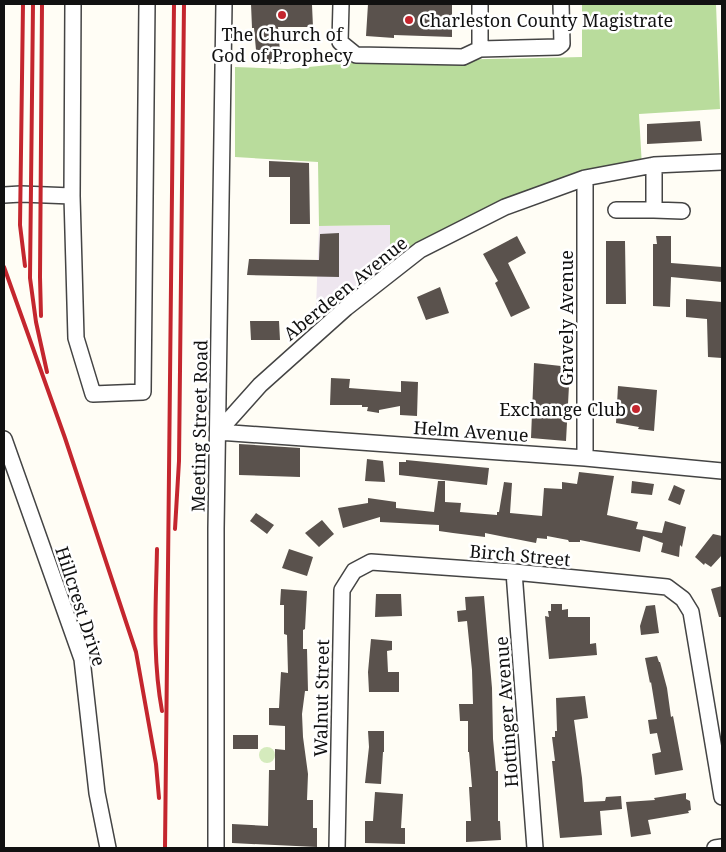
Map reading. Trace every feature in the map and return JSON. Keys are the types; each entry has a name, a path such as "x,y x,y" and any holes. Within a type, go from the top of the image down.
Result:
{"street":[{"path":"73,4 72,196 76,338 93,394 143,392 147,4"},
{"name":"Meeting Street Road","path":"216,848 216,529 224,4"},
{"path":"341,4 340,42 356,55 463,57 480,49 558,47 562,44 561,4"},
{"path":"480,4 480,49"},
{"name":"Aberdeen Avenue","path":"218,432 260,385 339,313 420,250 505,207 585,178 654,165 722,162"},
{"path":"654,165 654,210"},
{"name":"Gravely Avenue","path":"585,178 585,458"},
{"path":"4,195 72,196"},
{"path":"616,210 682,211"},
{"name":"Helm Avenue","path":"218,432 585,458 722,471"},
{"name":"Hillcrest Drive","path":"4,439 82,659 98,793 108,848"},
{"name":"Birch Street","path":"371,562 514,572 667,587 683,599 690,612 722,797"},
{"name":"Walnut Street","path":"337,848 342,590 354,571 371,562"},
{"name":"Hottinger Avenue","path":"514,572 535,848"},
{"path":"715,848 722,847"}],"shaded area":[{"path":"391,225 390,253 401,264 315,335 319,226"}],"green space":[{"path":"582,4 716,4 720,109 639,114 642,167 505,207 401,264 390,253 390,225 319,226 318,162 235,157 235,67 288,69 360,62 582,57"},
{"path":"267,747 275,755 267,763 259,755"}],"building":[{"name":"The Church of God of Prophecy","path":"251,4 312,5 313,27 278,27 281,64 266,64 266,50 256,50 254,28 252,28"},
{"name":"Charleston County Magistrate","path":"368,4 452,4 452,37 394,35 394,38 366,36"},
{"path":"700,121 702,141 647,144 647,124"},
{"path":"269,161 309,163 310,224 290,224 290,177 269,177"},
{"path":"339,233 339,277 247,275 249,259 319,260 320,234"},
{"path":"517,236 526,253 508,263 530,308 511,317 495,283 498,281 483,254"},
{"path":"656,236 671,236 671,263 722,267 722,282 671,277 670,307 653,306 653,244 657,244"},
{"path":"606,241 625,241 626,304 606,304"},
{"path":"440,287 449,313 426,320 417,297"},
{"path":"686,299 722,302 722,358 708,357 707,319 686,317"},
{"path":"250,321 279,321 280,340 251,340"},
{"path":"534,363 570,367 566,441 531,438"},
{"path":"331,378 350,379 349,388 401,392 401,381 418,382 417,416 400,415 400,406 379,410 379,413 367,411 368,407 362,407 362,405 330,405"},
{"name":"Exchange Club","path":"618,386 657,390 654,431 616,423"},
{"path":"239,444 300,448 300,477 239,475"},
{"path":"367,459 383,461 385,482 365,481"},
{"path":"406,460 489,468 487,485 399,475 399,462 406,462"},
{"path":"579,472 614,476 607,515 638,522 636,529 662,533 665,521 686,527 682,547 680,545 679,557 661,552 663,543 643,536 640,552 580,540 580,542 569,542 568,540 547,536 547,539 537,538 536,543 485,533 485,537 453,533 439,531 439,525 380,522 380,517 343,528 338,508 368,503 368,498 396,502 396,508 434,512 438,481 445,481 445,502 461,503 460,512 497,515 504,482 512,483 510,513 542,516 544,488 562,489 562,482 577,484"},
{"path":"632,481 654,484 652,495 631,493"},
{"path":"674,485 685,490 680,505 668,500"},
{"path":"256,513 274,525 267,534 250,521"},
{"path":"322,520 334,534 319,547 305,533"},
{"path":"713,534 722,536 722,555 711,567 705,563 704,565 695,557"},
{"path":"289,549 313,557 307,576 282,568"},
{"path":"722,586 722,617 719,617 711,589"},
{"path":"281,589 307,591 303,649 307,649 308,691 305,691 302,714 308,774 307,800 313,800 313,828 317,828 317,847 232,843 232,824 268,826 269,770 275,770 275,749 285,750 285,726 269,725 269,708 279,708 281,672 288,673 287,635 284,634 284,605 280,605"},
{"path":"376,594 401,594 402,616 375,617"},
{"path":"484,596 492,688 493,739 496,771 498,771 498,821 500,821 501,840 466,842 466,821 471,821 469,787 472,787 468,752 468,721 460,721 459,704 473,704 472,670 467,621 458,622 457,611 466,610 465,597"},
{"path":"551,604 562,604 562,610 568,609 568,617 590,617 590,644 596,643 597,655 549,659 545,616 549,617 548,611 551,611"},
{"path":"655,605 659,633 641,635 640,626 646,606"},
{"path":"371,639 392,641 392,650 387,651 388,672 399,672 399,692 369,692 368,672"},
{"path":"657,656 667,688 671,717 673,716 683,770 655,775 652,754 661,752 657,733 650,734 648,720 657,719 645,658"},
{"path":"585,696 588,718 574,720 584,802 605,801 606,797 621,796 622,809 600,811 602,835 560,838 552,761 555,761 552,737 555,737 555,731 557,731 556,698"},
{"path":"368,731 384,731 381,784 365,783 369,747"},
{"path":"233,735 258,735 258,749 233,749"},
{"path":"375,792 403,794 401,828 405,828 405,844 365,843 365,821 373,821"},
{"path":"686,793 686,799 690,801 691,810 688,811 689,813 648,820 651,834 631,837 626,802 655,800 654,798"}],"railway":[{"path":"23,4 20,225 25,266"},
{"path":"33,4 30,278 36,322 47,372"},
{"path":"41,316 42,4"},
{"path":"165,848 174,4"},
{"path":"175,529 179,461 184,4"},
{"path":"4,267 65,438 136,652 156,764 159,798"},
{"path":"157,549 156,650 162,711"}],"place":[{"name":"The Church of God of Prophecy","path":"282,15"},
{"name":"Charleston County Magistrate","path":"409,20"},
{"name":"Exchange Club","path":"636,409"}]}
